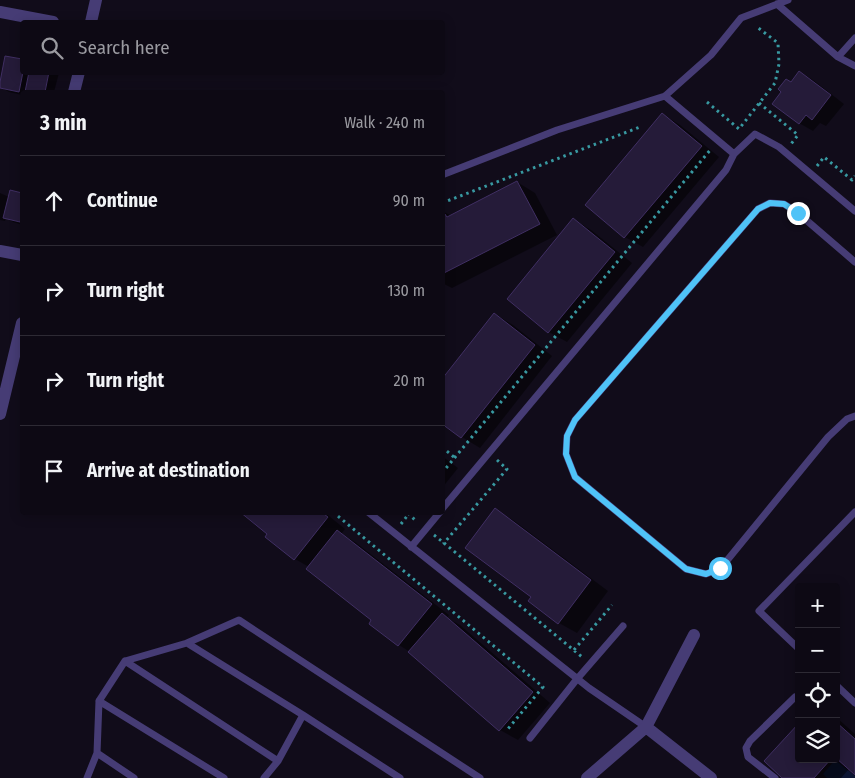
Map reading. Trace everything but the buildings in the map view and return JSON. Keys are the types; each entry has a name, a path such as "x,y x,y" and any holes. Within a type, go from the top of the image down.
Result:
{"street":[{"path":"91,20 96,0"},
{"path":"0,12 42,20"},
{"path":"74,90 78,75"},
{"path":"0,251 20,255"},
{"path":"0,414 20,331"},
{"path":"587,778 646,727 694,635"},
{"path":"646,727 711,778"}],"lane":[{"path":"445,174 557,130 665,96 710,55 741,18 788,0"},
{"path":"777,4 838,57 855,66"},
{"path":"838,57 855,38"},
{"path":"665,96 734,154"},
{"path":"445,505 726,170 734,154 755,134 779,147 855,212"},
{"path":"855,262 798,213 784,204 770,203 758,209 575,420 567,436 566,454 575,477 686,569 706,574 720,568 828,437 847,418 855,416"},
{"path":"795,645 759,611 855,512"},
{"path":"372,515 577,679 646,727"},
{"path":"411,547 438,515"},
{"path":"87,778 97,754 99,702 125,661 187,643 239,620 480,778"},
{"path":"530,738 577,679 624,626"},
{"path":"187,643 400,778"},
{"path":"125,661 278,761"},
{"path":"840,689 855,703"},
{"path":"775,778 748,757 746,748 750,741 795,697"},
{"path":"99,702 224,778"},
{"path":"264,778 278,761 303,715"},
{"path":"97,754 134,778"}],"path":[{"path":"707,102 739,129 775,83 779,64 778,43 756,27"},
{"path":"759,103 798,135 790,145 797,150"},
{"path":"445,202 640,127"},
{"path":"445,470 711,149"},
{"path":"810,161 817,166 824,157 852,180 855,176"},
{"path":"445,450 455,458"},
{"path":"444,543 507,469 496,460"},
{"path":"337,515 543,687 507,730"},
{"path":"400,524 407,515"},
{"path":"410,515 418,522"},
{"path":"434,536 584,659"},
{"path":"574,650 612,604"}],"water":[{"path":"832,763 839,763 855,778 827,778 823,774"}],"route":[{"path":"720,568 706,574 686,569 575,477 566,454 567,436 575,420 758,209 770,203 784,204 798,213"}]}
